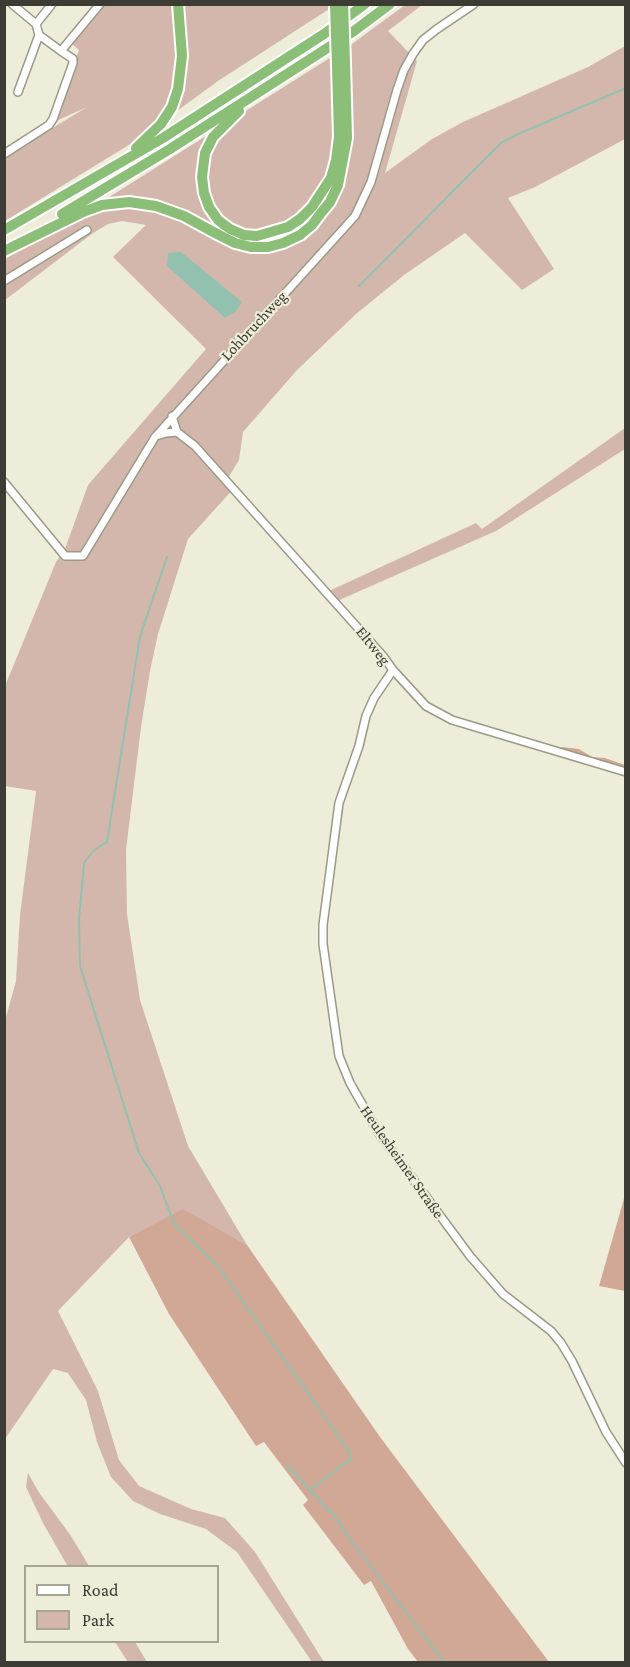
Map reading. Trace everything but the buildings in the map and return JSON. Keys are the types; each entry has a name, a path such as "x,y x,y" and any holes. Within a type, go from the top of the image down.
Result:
{"highway":[{"path":"89,182 142,143 161,124 171,107 178,89 182,56 178,4"},
{"path":"4,251 83,212 102,205 129,202 156,206 184,216 235,243 250,247 268,247 300,235 312,225 330,202 338,185 347,138 335,4"},
{"path":"264,88 213,137 205,153 204,194 209,207 218,220 244,235 257,236 288,227 312,207 330,178 336,160 339,137 343,4"},
{"path":"4,230 163,138 324,34 365,4"},
{"path":"4,251 354,31 390,4"}],"street":[{"path":"12,4 36,24 39,35 18,92"},
{"path":"36,24 52,4"},
{"path":"61,51 100,4"},
{"name":"Lohbruchweg","path":"4,483 65,556 83,556 155,437 355,216 371,182 397,90 413,54 423,40 437,28 474,4"},
{"path":"4,154 49,125 55,116 73,63 73,59 39,35"},
{"path":"4,281 87,230"},
{"path":"155,437 177,432 172,416"},
{"name":"Eltweg","path":"177,432 195,446 426,706 452,720 626,772"},
{"name":"Heulesheimer Straße","path":"393,670 374,698 366,716 359,746 339,803 322,944 339,1056 350,1083 378,1132 470,1256 503,1294 551,1331 561,1343 606,1432 626,1463"}],"green space":[{"path":"103,5 329,5 329,9 218,81 140,138 5,221 5,157 87,107 54,122 79,50 71,43"},
{"path":"405,5 422,5 388,31 417,61 385,173 432,139 463,122 588,67 625,46 625,139 535,187 508,198 554,269 522,290 465,233 404,275 356,314 297,370 243,432 239,460 228,478 235,487 188,539 158,634 150,671 126,850 127,914 140,1000 188,1146 247,1245 183,1210 129,1237 58,1311 98,1391 119,1460 139,1486 191,1509 225,1518 255,1552 324,1662 312,1662 237,1552 206,1529 160,1514 133,1501 111,1477 97,1442 86,1400 68,1373 53,1369 5,1439 5,1021 16,981 20,915 36,791 5,786 5,686 56,562 65,549 88,485 206,349 113,257 146,225 122,221 108,224 5,300 5,259 68,223 352,44"},
{"path":"625,428 625,449 496,531 337,601 329,591 476,523 482,529"},
{"path":"28,1473 88,1565 67,1565 26,1487"},
{"path":"116,1643 136,1643 147,1662 128,1662"}],"shaded area":[{"path":"181,252 242,302 236,311 225,318 167,266 168,253"},
{"path":"563,747 579,749 592,757 605,758 625,765 625,771 557,749"},
{"path":"625,1195 625,1291 599,1286"},
{"path":"183,1209 247,1245 380,1437 549,1662 418,1662 408,1649 371,1581 364,1585 303,1505 308,1500 264,1442 256,1446 169,1314 129,1237"}],"waterway":[{"path":"359,286 501,143 626,88"},
{"path":"167,557 140,636 107,842 94,850 84,863 79,919 80,966 139,1153 160,1186 174,1224 218,1266 349,1451 351,1459 310,1490"},
{"path":"287,1465 336,1518 444,1662"}]}
